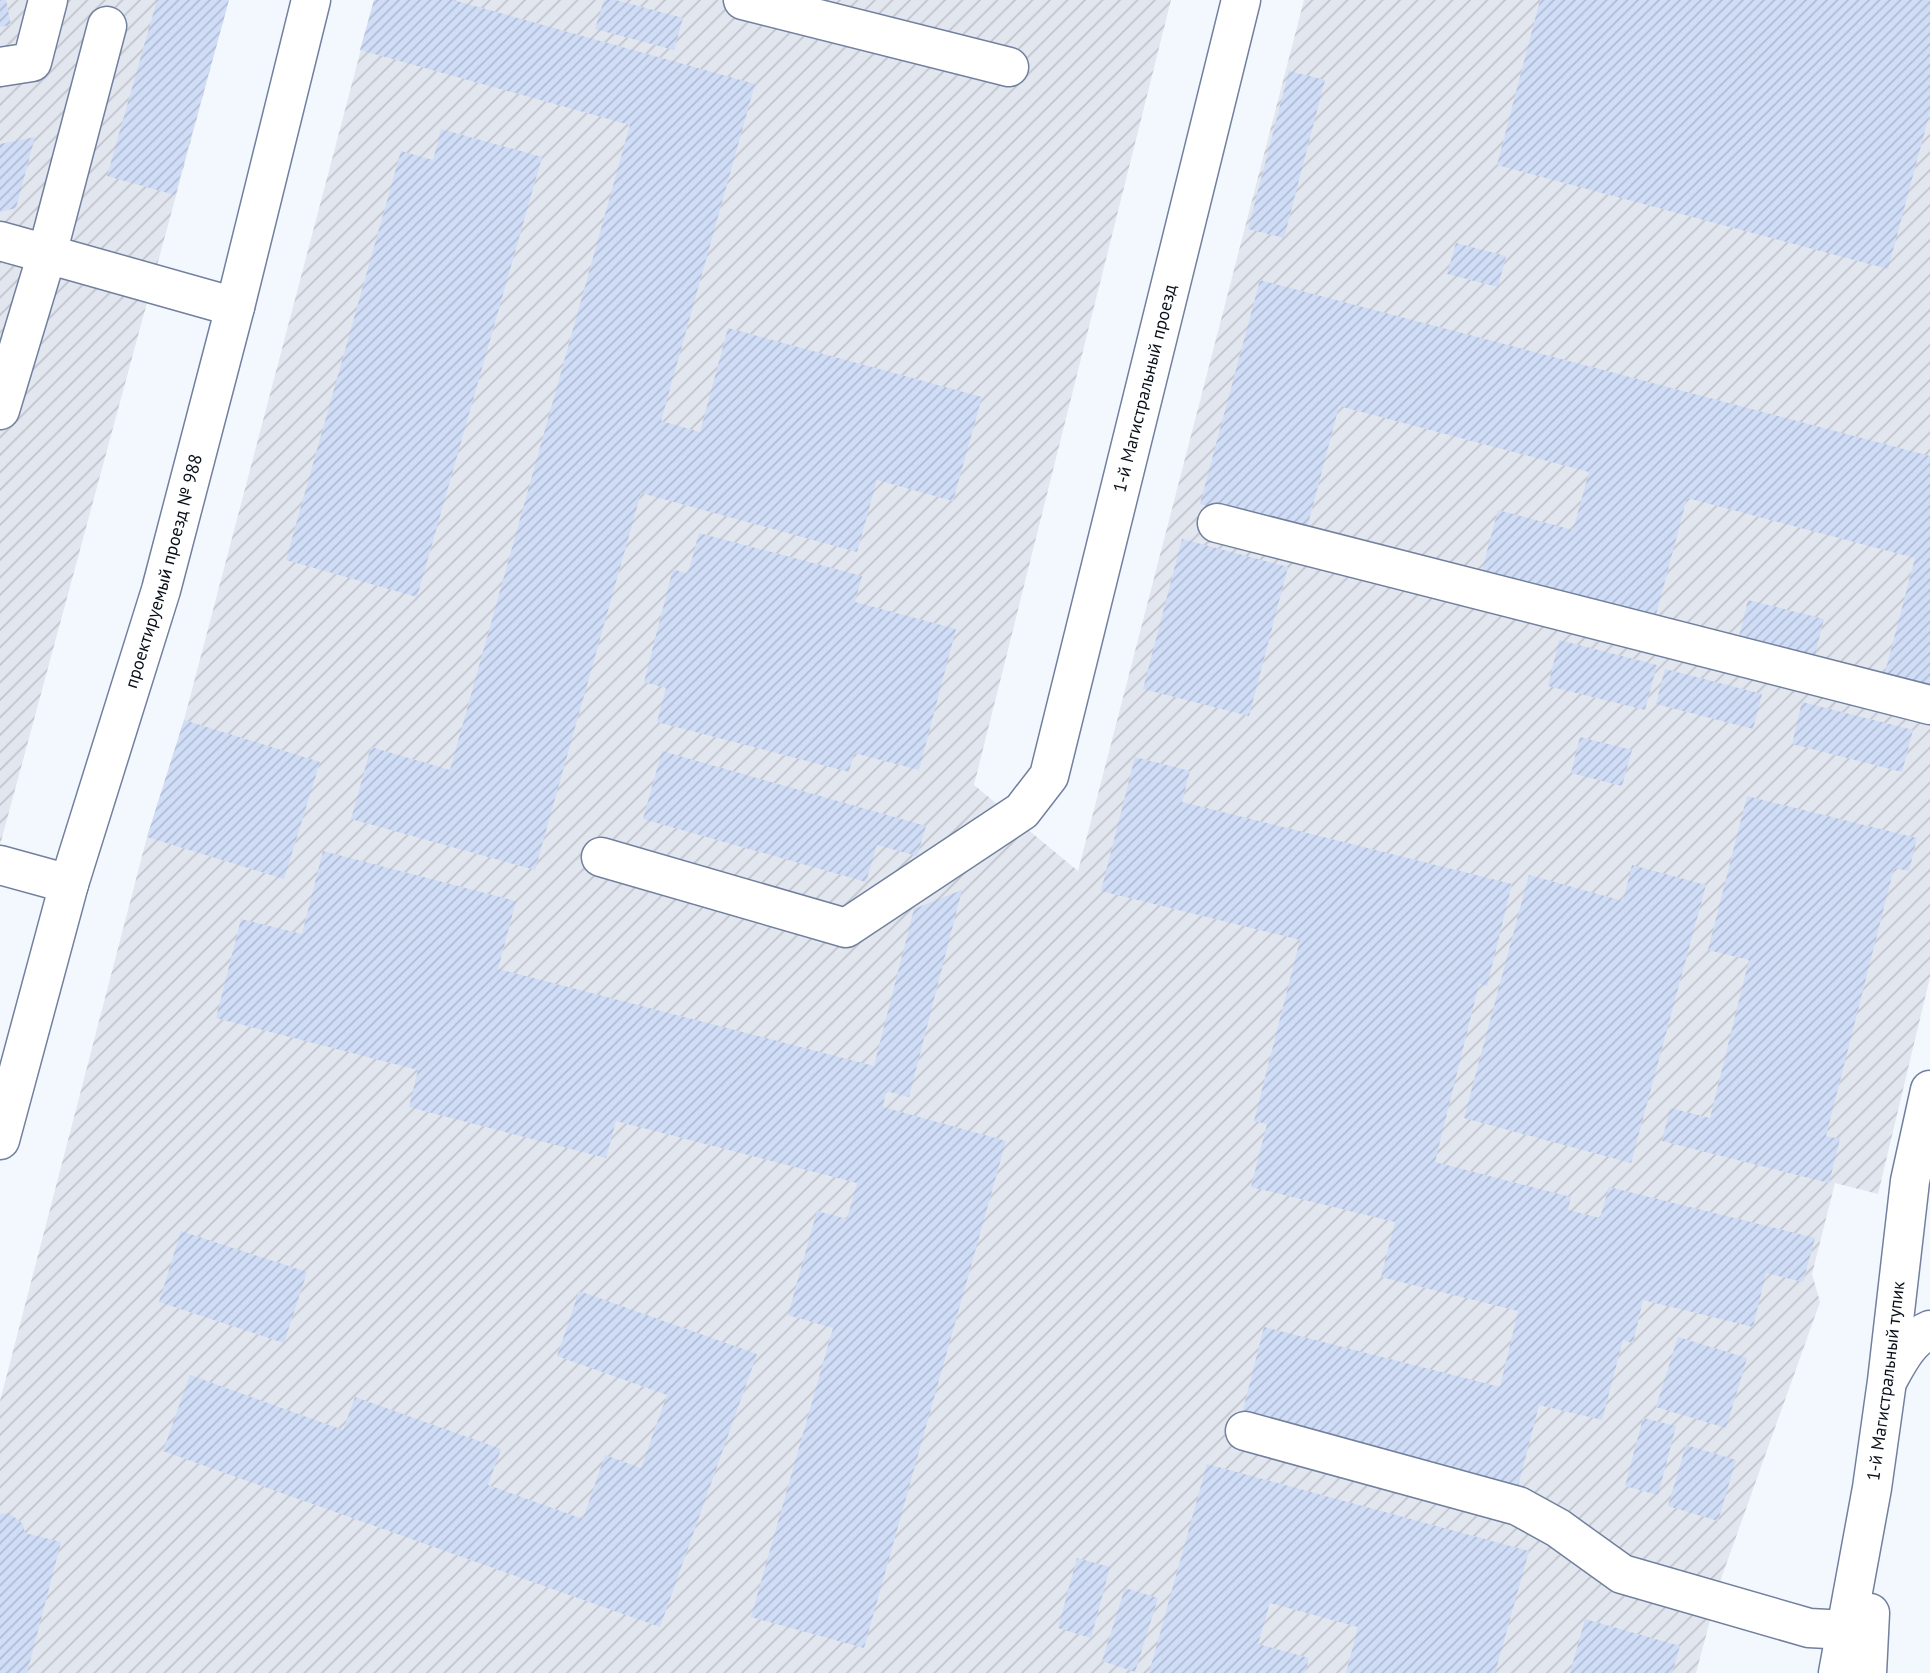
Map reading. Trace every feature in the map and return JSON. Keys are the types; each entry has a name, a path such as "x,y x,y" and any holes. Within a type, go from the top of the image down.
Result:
{"street":[{"path":"0,67 32,62 48,0"},
{"name":"проектируемый проезд № 988","path":"0,1140 69,884 161,590 311,0"},
{"path":"743,0 1009,67"},
{"name":"1-й Магистральный проезд","path":"601,857 846,928 1022,811 1049,776 1241,0"},
{"path":"0,410 47,254 107,26"},
{"path":"0,241 235,307"},
{"path":"1217,523 1930,705"},
{"path":"0,865 69,884"},
{"name":"1-й Магистральный тупик","path":"1838,1673 1872,1488 1910,1181 1930,1090"},
{"path":"1887,1381 1905,1350 1924,1332 1930,1330"},
{"path":"1245,1431 1518,1506 1559,1528 1622,1574 1809,1628 1847,1630"},
{"path":"1867,1673 1872,1488"}],"shaded area":[{"path":"0,0 229,0 0,845"},
{"path":"374,0 1171,0 974,785 1078,871 1304,0 1930,0 1930,977 1878,1194 1835,1183 1812,1274 1820,1302 1722,1576 1696,1673 0,1673 0,1401 147,837 184,720"}],"building":[{"path":"0,0 6,0 11,25 0,27"},
{"path":"157,0 229,0 175,195 107,176"},
{"path":"374,0 453,0 755,84 661,421 700,432 728,328 982,397 953,501 877,480 857,552 641,493 535,870 351,819 371,747 450,770 630,125 360,50"},
{"path":"604,0 616,0 683,18 674,50 595,29"},
{"path":"1540,0 1930,0 1930,112 1888,269 1497,165"},
{"path":"1289,71 1325,80 1284,238 1248,229"},
{"path":"441,129 542,157 417,597 286,560 401,151 433,160"},
{"path":"35,137 16,208 0,212 0,144"},
{"path":"1456,243 1506,256 1498,287 1447,274"},
{"path":"1260,280 1930,456 1930,697 1882,684 1915,558 1687,498 1653,626 1479,581 1498,510 1573,530 1589,472 1339,406 1306,532 1200,504"},
{"path":"699,533 862,576 855,602 956,629 919,770 854,753 849,772 657,722 666,688 644,682 673,569 688,574"},
{"path":"1182,539 1288,567 1249,716 1143,689"},
{"path":"1748,600 1824,619 1813,663 1737,644"},
{"path":"1559,640 1657,665 1645,710 1548,686"},
{"path":"1665,669 1762,694 1753,729 1656,704"},
{"path":"1802,702 1913,730 1902,772 1792,744"},
{"path":"184,720 320,762 284,879 147,837"},
{"path":"1580,737 1632,750 1622,786 1571,773"},
{"path":"662,751 926,826 917,856 877,845 866,882 643,819"},
{"path":"1135,757 1190,771 1182,802 1512,884 1487,986 1479,984 1435,1162 1571,1197 1568,1210 1600,1218 1609,1187 1815,1238 1803,1282 1766,1273 1753,1327 1643,1300 1633,1343 1623,1340 1602,1420 1539,1405 1518,1487 1241,1418 1264,1327 1500,1387 1518,1311 1381,1277 1395,1222 1251,1187 1267,1124 1254,1121 1300,940 1101,891"},
{"path":"1747,796 1917,838 1909,871 1894,868 1826,1136 1840,1139 1829,1183 1662,1141 1670,1108 1710,1118 1749,960 1708,950"},
{"path":"323,851 516,901 498,969 874,1066 914,909 962,890 909,1097 886,1091 883,1107 1006,1141 864,1648 751,1617 833,1328 788,1315 817,1211 847,1219 857,1183 616,1121 606,1158 409,1107 418,1070 216,1018 241,919 302,934"},
{"path":"1632,865 1706,885 1631,1163 1464,1118 1529,875 1623,901"},
{"path":"181,1231 307,1272 284,1343 159,1302"},
{"path":"579,1291 757,1354 660,1627 163,1451 190,1375 343,1430 355,1397 501,1449 488,1485 583,1519 605,1455 641,1468 667,1395 557,1356"},
{"path":"1678,1337 1747,1358 1726,1428 1656,1407"},
{"path":"1643,1418 1676,1426 1658,1495 1625,1486"},
{"path":"1686,1445 1736,1460 1718,1521 1668,1506"},
{"path":"1207,1464 1529,1551 1495,1673 1346,1673 1358,1627 1270,1603 1258,1644 1309,1658 1305,1673 1149,1673"},
{"path":"9,1513 23,1524 25,1533 61,1542 27,1673 0,1673 0,1514"},
{"path":"1077,1558 1110,1567 1091,1638 1058,1628"},
{"path":"1125,1588 1158,1598 1135,1672 1102,1661"},
{"path":"1585,1619 1680,1646 1672,1673 1570,1673"}]}
